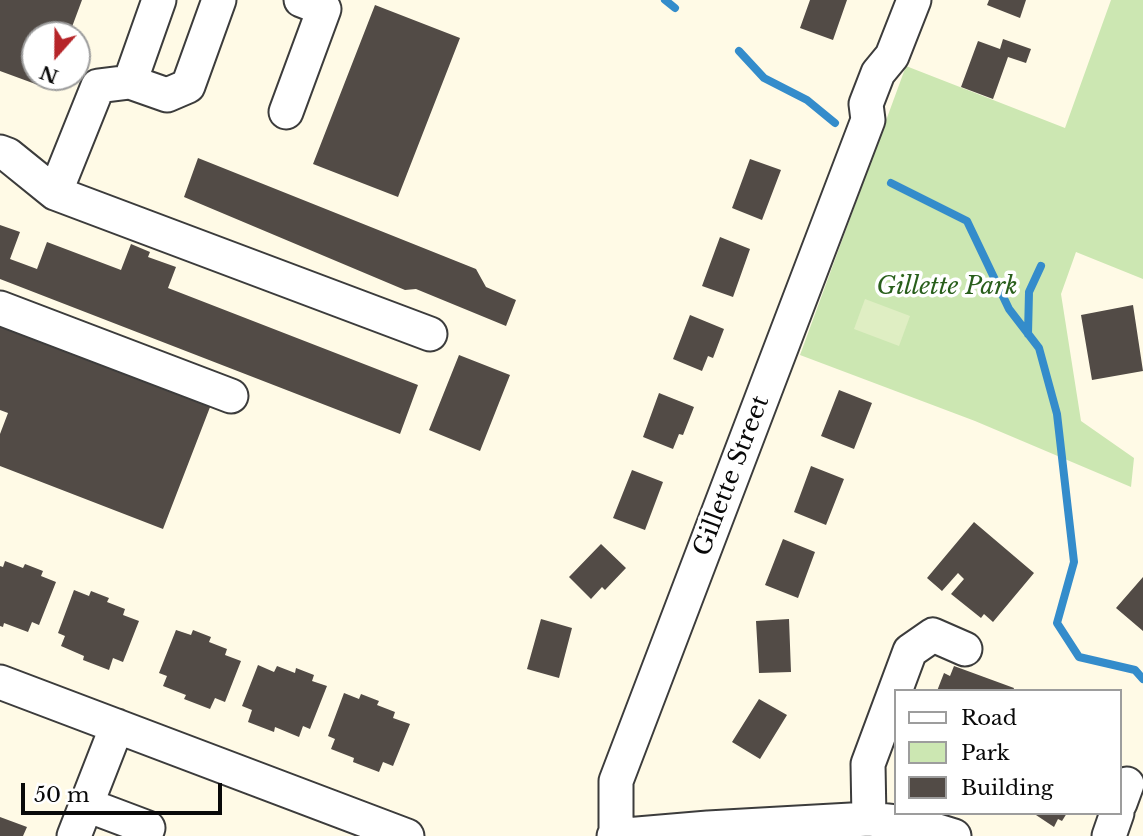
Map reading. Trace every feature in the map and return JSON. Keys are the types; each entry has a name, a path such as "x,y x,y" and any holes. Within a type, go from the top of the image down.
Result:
{"street":[{"path":"130,82 159,0"},
{"path":"55,193 98,86 130,82 167,95 188,86 219,0"},
{"path":"286,111 324,9 300,0"},
{"name":"Gillette Street","path":"615,836 616,781 868,120 885,111 898,80 892,56 914,0"},
{"path":"0,152 8,155 55,193 430,334"},
{"path":"0,308 231,397"},
{"path":"896,689 910,651 933,635 965,649"},
{"path":"0,682 407,836"},
{"path":"869,819 868,764 894,694"},
{"path":"74,836 117,726"},
{"path":"87,805 148,828 145,836"},
{"path":"1110,836 1116,815"},
{"path":"615,836 869,819 915,824 954,836"}],"green space":[{"name":"Gillette Park","path":"1111,0 1143,0 1143,279 1076,252 1061,294 1081,421 1134,458 1131,487 975,421 800,355 906,66 1065,128"},
{"path":"865,299 910,316 899,346 854,329"}],"building":[{"path":"0,0 82,0 74,21 21,21 21,79 0,71"},
{"path":"810,0 847,0 833,40 800,28"},
{"path":"989,0 1026,0 1020,18 987,5"},
{"path":"375,5 460,38 398,197 313,164"},
{"path":"1003,39 1031,49 1026,63 1008,57 993,99 961,87 978,41 1000,49"},
{"path":"198,158 476,269 486,287 516,300 506,326 416,289 405,290 184,197"},
{"path":"750,159 781,170 762,220 732,208"},
{"path":"0,225 20,232 10,259 37,269 47,242 121,270 131,244 150,252 148,257 176,267 168,288 418,385 400,434 0,279"},
{"path":"720,237 750,249 733,297 702,286"},
{"path":"1133,305 1143,371 1092,380 1081,315"},
{"path":"690,315 724,329 713,358 708,356 702,371 673,359"},
{"path":"0,322 212,402 163,529 0,466 0,434 8,413 0,410"},
{"path":"459,355 510,375 480,451 429,430"},
{"path":"839,390 872,403 854,449 821,436"},
{"path":"659,393 694,407 683,435 679,434 673,449 643,437"},
{"path":"811,466 844,479 826,525 794,512"},
{"path":"632,470 663,482 645,530 613,518"},
{"path":"974,522 1034,573 993,622 984,614 981,618 951,594 964,579 958,573 942,591 927,578"},
{"path":"783,539 815,552 798,598 765,585"},
{"path":"601,544 626,568 605,590 602,587 591,599 569,577"},
{"path":"5,561 23,568 25,564 43,571 41,576 56,582 39,625 32,622 28,632 4,623 3,627 0,626 0,566 3,567"},
{"path":"1143,577 1143,631 1116,608"},
{"path":"74,590 89,596 91,591 109,598 107,602 125,609 123,615 139,621 123,662 113,658 109,670 83,660 84,656 61,646 65,636 58,633"},
{"path":"541,619 572,628 559,678 527,669"},
{"path":"789,619 791,672 759,673 756,621"},
{"path":"176,630 191,635 193,630 211,637 209,642 227,649 225,655 241,661 225,702 215,698 210,709 184,699 186,695 163,686 167,676 159,673"},
{"path":"258,665 274,672 277,666 295,673 296,668 314,675 312,681 327,686 310,729 303,726 299,737 275,727 274,732 248,722 252,710 242,706"},
{"path":"954,666 1014,688 938,689 944,673 950,676"},
{"path":"344,693 359,699 361,694 379,701 377,705 395,712 393,718 410,724 393,766 383,762 379,772 353,762 354,758 331,749 335,739 328,736"},
{"path":"759,699 787,715 760,759 732,742"},
{"path":"1036,815 1066,815 1062,821 1058,819 1054,827"},
{"path":"0,817 27,827 23,836 0,836"}],"waterway":[{"path":"665,0 675,8"},
{"path":"739,51 764,78 807,100 835,123"},
{"path":"891,183 967,221 1009,309 1039,348 1057,414 1074,562 1057,623 1079,657 1135,670 1143,679"},
{"path":"1028,334 1029,292 1041,266"}]}
